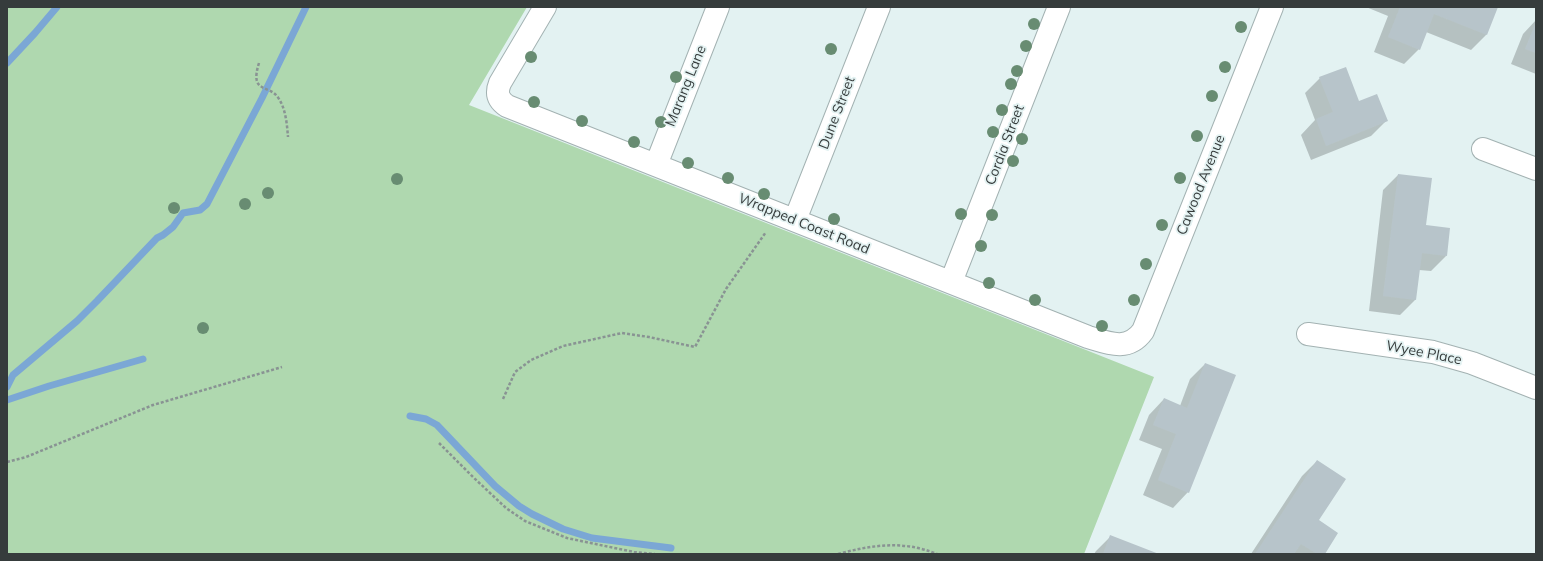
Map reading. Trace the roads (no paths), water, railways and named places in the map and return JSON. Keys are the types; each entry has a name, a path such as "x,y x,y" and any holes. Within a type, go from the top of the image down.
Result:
{"street":[{"name":"Wrapped Coast Road","path":"545,7 500,83 497,92 499,98 504,104 515,110 1088,337 1113,344"},
{"name":"Marang Lane","path":"656,166 718,7"},
{"name":"Dune Street","path":"795,220 879,7"},
{"name":"Cordia Street","path":"951,282 1059,7"},
{"name":"Cawood Avenue","path":"1113,344 1132,342 1143,331 1272,7"},
{"path":"1483,149 1536,169"},
{"name":"Wyee Place","path":"1308,334 1432,352 1472,362 1536,388"}],"waterway":[{"path":"7,63 57,7"},
{"path":"7,387 13,375 77,321 157,238 173,227 183,213 200,210 207,204 262,98 306,7"},
{"path":"7,400 49,386 143,359"},
{"path":"410,416 426,419 437,425 495,486 519,506 532,514 563,529 592,538 671,548"}]}
